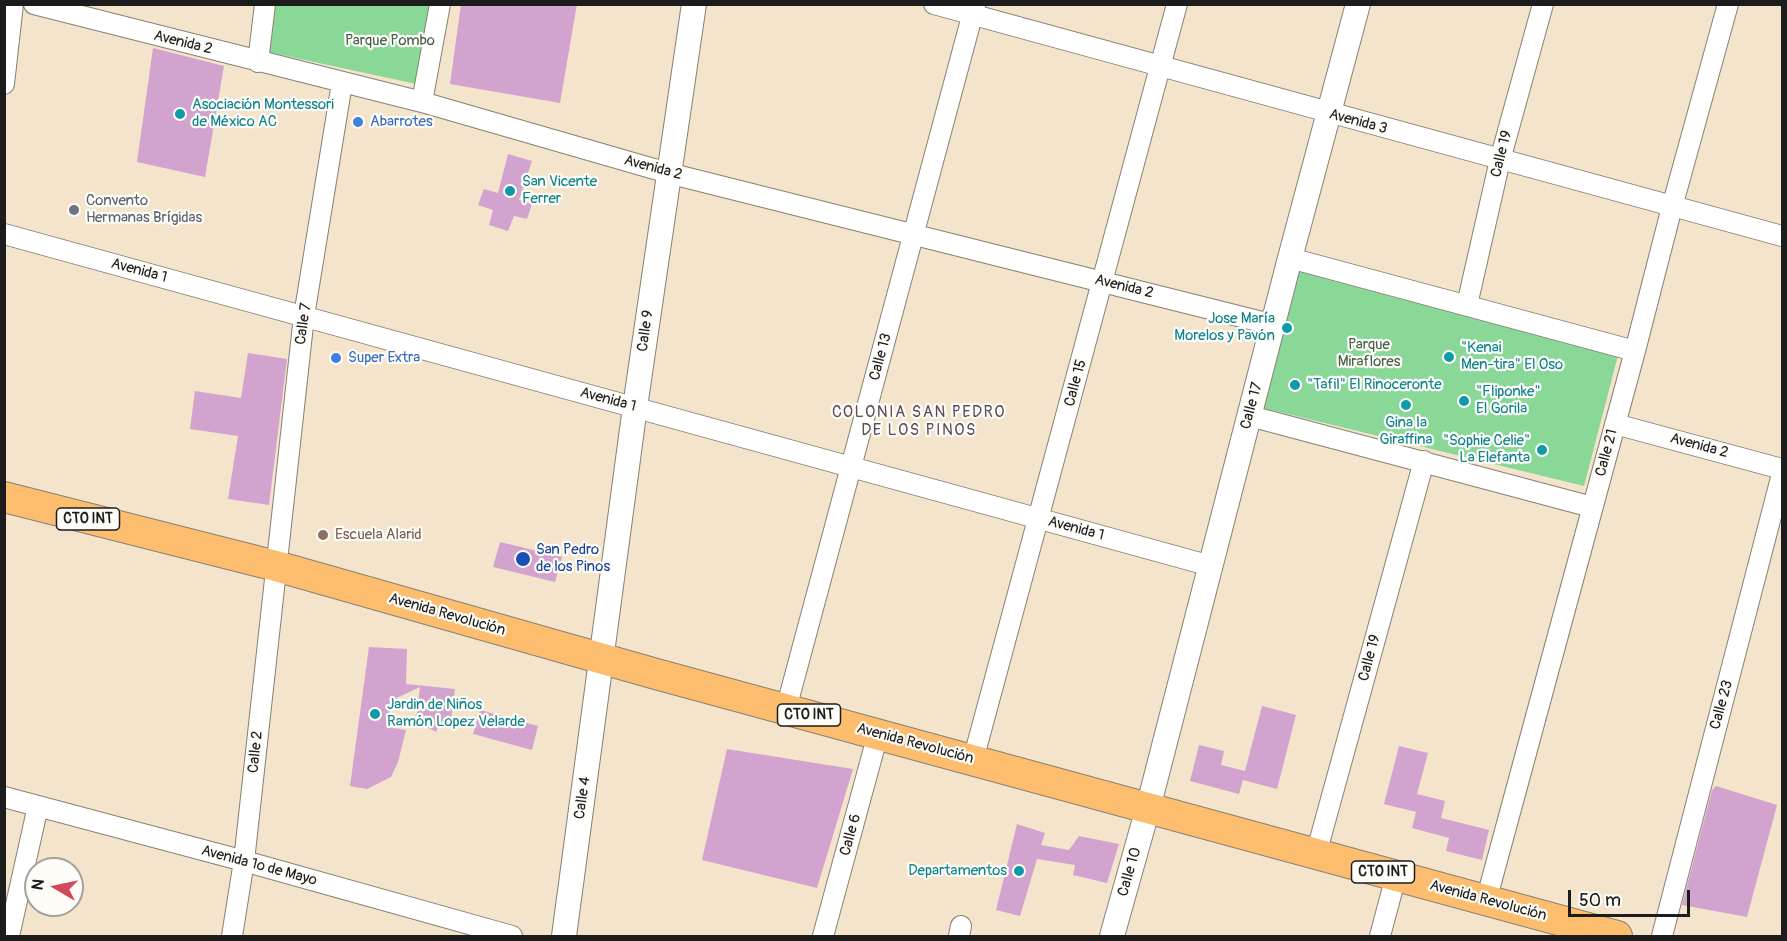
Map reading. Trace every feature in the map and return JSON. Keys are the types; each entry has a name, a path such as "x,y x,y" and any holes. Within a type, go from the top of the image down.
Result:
{"main road":[{"name":"Avenida Revolución","path":"4,497 276,566 602,659 1617,936"}],"street":[{"path":"4,84 13,4"},
{"name":"Avenida 2","path":"34,4 422,102 668,173 1274,325"},
{"path":"258,62 265,4"},
{"path":"422,102 440,4"},
{"name":"Calle 9","path":"602,659 635,407 694,4"},
{"name":"Avenida 3","path":"934,4 974,10 1160,67 1782,236"},
{"name":"Calle 15","path":"973,760 1177,4"},
{"name":"Calle 17","path":"1148,808 1358,4"},
{"name":"Calle 19","path":"1467,305 1500,160 1543,4"},
{"name":"Calle 21","path":"1486,901 1635,351 1671,207 1728,4"},
{"name":"Calle 13","path":"786,709 974,10"},
{"name":"Calle 7","path":"276,566 304,316 342,82"},
{"name":"Avenida 1","path":"4,234 1211,566"},
{"path":"1290,258 1635,351"},
{"path":"1250,416 1592,507"},
{"name":"Avenida 2","path":"1615,424 1782,469"},
{"name":"Calle 19","path":"1316,854 1424,462"},
{"name":"Calle 23","path":"1662,936 1782,474"},
{"name":"Calle 2","path":"232,936 244,861 276,566"},
{"name":"Calle 4","path":"564,936 602,659"},
{"name":"Calle 6","path":"824,936 878,734"},
{"name":"Avenida 1º de Mayo","path":"4,797 512,936"},
{"path":"9,936 38,806"},
{"name":"Calle 10","path":"1112,936 1148,808"},
{"path":"1380,936 1396,876"}],"green space":[{"name":"Parque Pombo","path":"269,5 435,5 421,85 263,51"},
{"name":"Parque Miraflores","path":"1302,254 1622,340 1584,486 1263,408"}],"building":[{"path":"461,4 577,4 560,103 450,84"},
{"name":"Asociación Montessori de México AC","path":"153,48 224,66 205,177 137,162"},
{"name":"San Vicente Ferrer","path":"508,154 532,161 519,200 532,204 527,219 514,216 508,231 489,225 493,210 478,205 484,189 498,193"},
{"path":"248,353 287,359 269,505 228,499 238,436 190,429 195,391 241,398"},
{"path":"500,542 562,557 555,582 493,567"},
{"name":"Jardin de Niños Ramón Lopez Velarde","path":"369,647 407,649 406,684 455,689 450,728 438,727 436,732 416,721 420,687 390,701 389,727 406,730 398,762 391,777 367,789 350,786"},
{"path":"1262,706 1296,715 1277,789 1243,780 1239,794 1190,781 1199,745 1224,751 1221,765 1245,771"},
{"path":"480,710 538,726 532,750 473,734"},
{"path":"1399,746 1428,753 1417,794 1445,801 1441,818 1489,830 1482,860 1446,851 1449,838 1412,828 1416,812 1384,804"},
{"path":"727,749 853,769 817,888 702,860"},
{"path":"1716,786 1777,805 1747,917 1682,905 1712,790"},
{"path":"1017,824 1045,833 1041,845 1069,850 1079,836 1119,844 1107,883 1073,875 1075,865 1037,859 1020,916 996,910"}],"place":[{"name":"Asociación Montessori de México AC","path":"180,114"},
{"name":"Abarrotes","path":"358,122"},
{"name":"San Vicente Ferrer","path":"510,191"},
{"name":"Convento Hermanas Brígidas","path":"74,210"},
{"name":"Jose María Morelos y Pavón","path":"1287,328"},
{"name":"\"Kenai Men-tira\" El Oso","path":"1449,357"},
{"name":"Super Extra","path":"336,358"},
{"name":"\"Tafil\" El Rinoceronte","path":"1295,385"},
{"name":"\"Fliponke\" El Gorila","path":"1464,401"},
{"name":"Gina la Giraffina","path":"1406,405"},
{"name":"\"Sophie Celie\" La Elefanta","path":"1542,450"},
{"name":"Escuela Alarid","path":"323,535"},
{"name":"San Pedro de los Pinos","path":"523,559"},
{"name":"Jardin de Niños Ramón Lopez Velarde","path":"375,714"},
{"name":"Departamentos","path":"1019,871"}],"district":[{"name":"COLONIA SAN PEDRO DE LOS PINOS","path":"919,422"}]}
